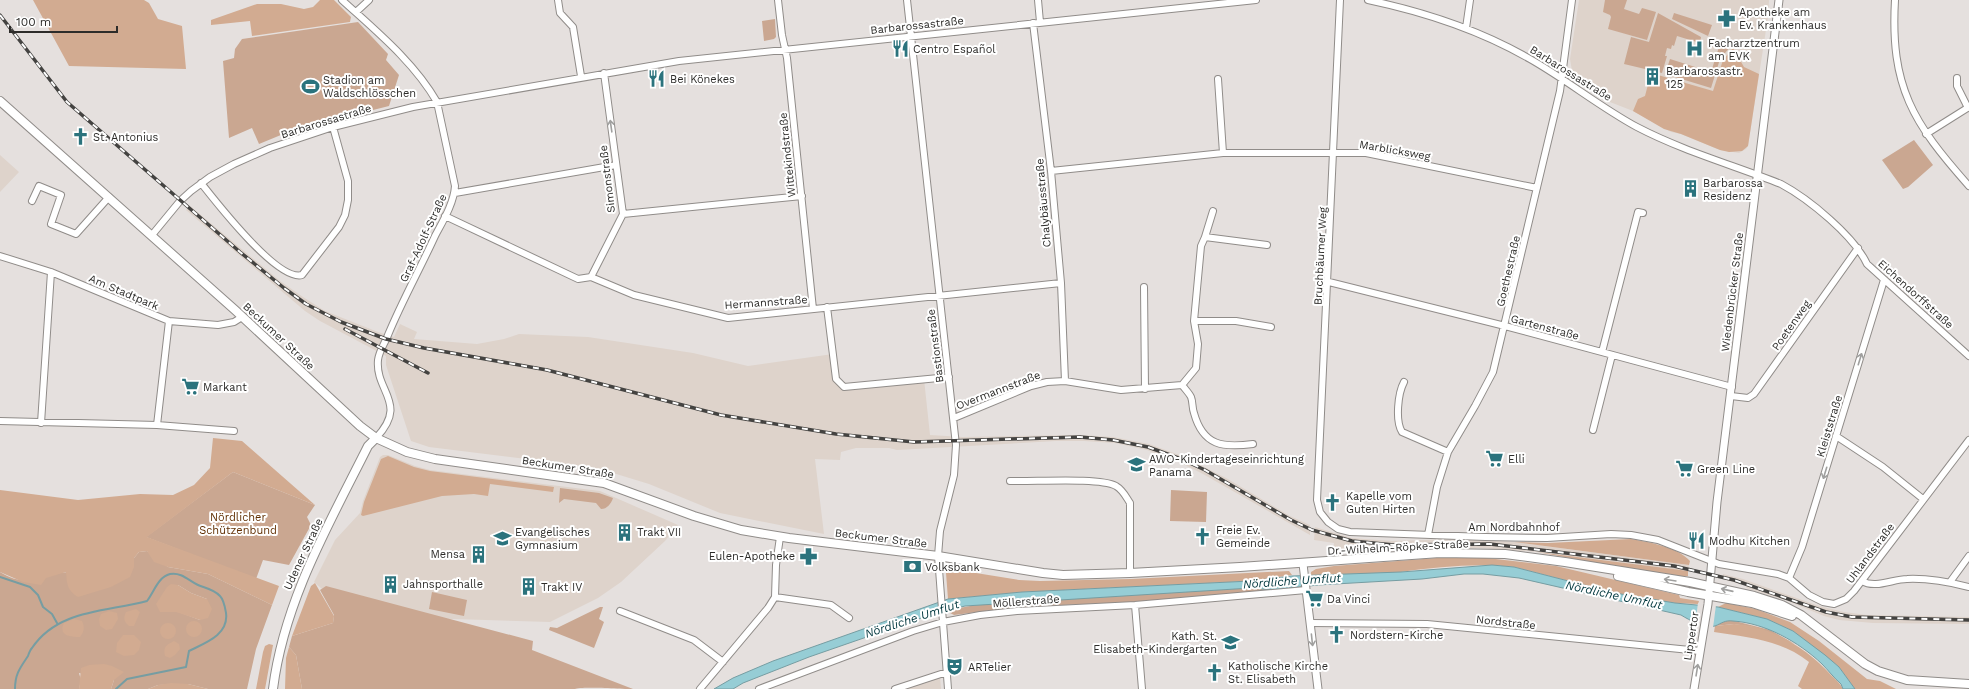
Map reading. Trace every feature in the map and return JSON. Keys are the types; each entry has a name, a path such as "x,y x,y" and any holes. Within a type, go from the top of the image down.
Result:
{"main road":[{"name":"Beckumer Straße","path":"0,101 242,317 360,426 376,438 408,452 435,459 604,483 716,524 780,537 938,556 1043,573 1130,573 1303,564"},
{"name":"Udener Straße","path":"273,689 278,656 286,624 307,569 368,446 376,438"},
{"name":"Dr.-Wilhelm-Röpke-Straße","path":"1303,564 1391,556 1461,553 1505,554 1565,562 1709,586 1754,596 1782,605 1814,625"},
{"name":"Dr.-Wilhelm-Röpke-Straße","path":"1565,562 1649,583 1752,602 1781,611 1814,625"},
{"path":"1814,625 1865,664 1878,671 1907,680 1969,684"}],"street":[{"name":"Graf-Adolf-Straße","path":"342,0 392,47 420,77 437,102 455,186 455,193 445,216 392,326 378,359 378,370 390,402 391,411 389,421 384,430 376,438"},
{"path":"356,12 368,0"},
{"path":"558,0 560,13 573,27 581,76"},
{"name":"Wittekindstraße","path":"778,0 802,196 813,309"},
{"name":"Bastionstraße","path":"907,0 954,418 956,459 954,475 940,532 938,556 948,689"},
{"name":"Chalybäusstraße","path":"1038,0 1036,22 1061,283 1064,381"},
{"name":"Barbarossastraße","path":"152,236 180,201 202,183 234,164 270,148 332,127 437,102 581,76 679,61 1217,2 1256,0"},
{"name":"Bruchbäumer Weg","path":"1320,512 1317,500 1329,282 1340,0"},
{"name":"Barbarossastraße","path":"1368,0 1432,16 1466,28 1498,42 1562,78 1622,117 1654,135 1683,149 1758,176"},
{"path":"1466,28 1470,0"},
{"name":"Goethestraße","path":"1428,535 1437,487 1448,452 1493,372 1560,91 1572,0"},
{"name":"Wiedenbrücker Straße","path":"1709,586 1779,0"},
{"path":"1895,0 1894,39 1900,75 1909,102 1926,134 1969,186"},
{"name":"Simonstraße","path":"591,277 623,214 604,73"},
{"path":"1926,134 1969,107 1957,86 1957,78"},
{"path":"1218,79 1223,153"},
{"path":"202,183 234,224 270,260 290,275 302,275 338,227 345,214 348,200 348,181 332,127"},
{"name":"Marblicksweg","path":"1051,171 1223,153 1366,153 1537,188"},
{"path":"455,193 616,165"},
{"name":"Eichendorffstraße","path":"1758,176 1781,184 1795,192 1819,211 1858,248 1867,264 1969,356"},
{"path":"32,201 39,186 61,195 51,224 76,234 109,197"},
{"path":"623,214 802,196"},
{"path":"1213,210 1201,246 1194,321 1198,344 1196,368 1182,385 1191,398 1197,424 1209,439 1217,444 1226,446 1254,444"},
{"path":"1602,352 1638,212 1642,213"},
{"name":"Hermannstraße","path":"445,216 578,279 591,277 634,295 728,318 1061,283"},
{"path":"1205,237 1267,246"},
{"name":"Poetenweg","path":"1731,396 1748,398 1754,394 1858,248"},
{"name":"Am Stadtpark","path":"0,256 51,272 169,321 218,325 234,322 242,317"},
{"path":"41,423 51,272"},
{"name":"Kleiststraße","path":"1789,578 1802,547 1884,280"},
{"name":"Gartenstraße","path":"1329,282 1505,326 1732,387"},
{"path":"1144,287 1145,389"},
{"path":"827,307 836,379 844,387 949,377"},
{"path":"157,425 169,321"},
{"path":"1194,321 1236,321 1271,327"},
{"path":"1594,430 1612,355"},
{"name":"Overmannstraße","path":"954,418 1031,386 1047,382 1064,381 1121,390 1182,385"},
{"path":"1404,382 1399,390 1399,427 1402,432 1448,452"},
{"path":"0,421 157,425 234,431"},
{"path":"1836,436 1883,467 1923,500"},
{"name":"Uhlandstraße","path":"1711,561 1728,566 1778,574 1789,578 1809,595 1823,602 1834,604 1846,599 1862,581 1969,440"},
{"path":"1010,481 1077,481 1106,483 1116,486 1130,503 1130,573"},
{"name":"Am Nordbahnhof","path":"1320,512 1328,522 1338,529 1350,532 1539,538 1611,534 1631,535 1658,540 1711,561"},
{"path":"700,689 768,608 775,597 776,565 780,537"},
{"path":"1950,582 1969,556"},
{"path":"1303,564 1318,689"},
{"path":"1862,581 1867,584 1874,584 1908,578 1950,582 1969,587"},
{"name":"Lippertor","path":"1694,689 1708,604 1709,586"},
{"name":"Möllerstraße","path":"760,689 943,618 1017,611 1135,606 1306,589"},
{"path":"775,597 831,605 850,618"},
{"path":"1135,606 1142,689"},
{"path":"620,611 694,640 723,662"},
{"name":"Nordstraße","path":"1310,623 1427,624 1700,651"},
{"path":"895,689 947,672"}],"shaded area":[{"path":"33,0 144,0 149,3 158,19 182,26 186,69 69,66"},
{"path":"320,0 334,0 351,17 350,22 252,36 250,21 211,25 211,20 257,4 281,4 304,9 313,7"},
{"path":"1579,0 1769,0 1768,17 1748,146 1746,149 1739,153 1720,150 1681,134 1671,132 1633,111 1610,102 1578,81 1572,71 1570,59"},
{"path":"1733,48 1744,67 1759,74 1748,146 1742,151 1729,152 1720,150 1681,134 1664,129 1633,111 1638,99 1645,96 1651,73 1713,91 1723,60"},
{"path":"0,155 19,172 0,192"},
{"path":"190,206 280,281 303,297 325,311 394,337 400,324 417,332 414,339 477,344 504,339 519,334 588,337 693,353 748,366 833,354 836,379 844,387 924,379 930,435 963,437 1079,435 1113,437 1149,444 1182,456 1226,478 1290,516 1310,525 1310,535 1203,474 1179,462 1147,450 1115,443 1056,441 897,450 889,448 856,448 841,452 840,460 815,459 824,534 720,513 649,484 583,466 429,447 411,441 386,365 386,356 320,321 305,311 186,210"},
{"path":"213,438 242,441 315,505 233,472 147,537 279,586 272,605 208,574 168,567 154,562 147,551 139,552 134,558 134,567 130,577 111,587 78,597 68,586 66,572 46,578 41,585 23,582 0,572 0,490 78,500 140,494 173,495 194,485 210,468"},
{"name":"Evangelisches Gymnasium","path":"383,455 388,455 415,466 430,470 600,491 678,525 665,541 621,582 598,598 550,622 420,618 345,609 314,582 335,540 360,513 363,501 380,457"},
{"path":"388,456 414,467 430,471 554,487 553,492 490,484 488,496 474,494 442,496 363,516 361,515 364,502 381,459"},
{"path":"1315,527 1351,538 1392,541 1458,539 1514,542 1689,565 1688,571 1537,552 1478,548 1394,549 1333,553 1334,543 1314,540"},
{"path":"1631,539 1654,544 1678,552 1690,561 1689,565 1514,542 1548,543"},
{"path":"1537,552 1688,571 1688,576 1681,577 1629,569"},
{"path":"1449,557 1487,558 1556,566 1679,595 1680,598 1699,601 1698,604 1675,603 1615,593 1514,567 1486,565 1458,566 1378,574 1311,575 1311,572 1316,569 1334,566"},
{"path":"951,569 1019,580 1040,581 1131,579 1289,571 1292,575 1251,581 1022,592 948,599 946,573"},
{"path":"1723,574 1743,579 1819,606 1844,612 1867,615 1969,617 1969,624 1873,623 1839,620 1824,616 1785,600 1746,588 1747,586 1723,579"},
{"path":"315,583 334,616 333,623 292,636 311,586"},
{"path":"171,584 178,585 191,593 207,599 212,609 208,618 200,620 176,612 160,612 156,604 167,587"},
{"path":"1726,603 1756,609 1790,622 1819,641 1867,679 1880,681 1896,689 1855,689 1839,667 1793,631 1767,619 1718,607"},
{"path":"136,609 140,612 134,626 129,626 124,620 125,614 126,612"},
{"path":"109,611 117,613 118,619 112,629 106,630 100,626 99,619 101,614"},
{"path":"74,619 82,621 84,625 84,629 80,637 66,635 63,631 64,623"},
{"path":"194,621 200,623 202,629 200,635 194,637 188,635 186,629 188,623"},
{"path":"168,623 174,625 176,631 174,637 168,639 162,637 160,631 162,625"},
{"path":"1734,624 1762,629 1787,640 1811,656 1841,685 1843,689 1802,689 1798,686 1809,662 1799,655 1776,644 1714,632 1715,626"},
{"path":"123,635 134,635 141,642 139,650 134,655 124,656 116,652 117,643"},
{"path":"174,641 179,644 180,649 170,658 165,656 164,650"},
{"path":"269,644 273,645 265,689 256,689 263,652 265,646"},
{"path":"289,647 296,655 302,689 285,689 286,658"},
{"path":"104,664 124,672 114,680 111,689 79,689 81,668 89,665"},
{"path":"940,677 941,689 906,689"},
{"path":"171,683 188,684 208,689 148,689 158,685"}],"green space":[{"path":"1605,0 1627,0 1624,9 1639,14 1642,8 1656,12 1647,40 1608,29 1611,17 1603,12"},
{"path":"1658,13 1701,37 1700,43 1677,36 1674,46 1672,45 1671,49 1667,48 1665,56 1667,56 1662,73 1624,64 1631,37 1649,42"},
{"path":"1674,13 1712,25 1708,36 1672,19"},
{"path":"775,19 776,37 774,39 764,41 762,21"},
{"name":"Stadion am Waldschlösschen","path":"358,22 388,54 386,60 399,75 389,106 293,130 259,144 252,128 229,138 223,61 234,58 235,49 242,39"},
{"path":"1725,45 1730,47 1720,59 1711,88 1665,74 1670,59 1711,72 1719,47 1724,49"},
{"path":"1914,140 1933,165 1908,187 1903,189 1882,160"},
{"name":"Nördlicher Schützenbund","path":"233,472 315,505 307,517 311,525 289,565 263,560 256,579 146,537"},
{"path":"560,488 599,493 613,498 608,506 601,509 596,503 564,499 559,503"},
{"path":"1171,490 1207,492 1206,522 1170,521"},
{"path":"147,551 168,567 208,574 272,605 256,649 247,689 208,689 188,684 158,685 148,689 111,689 114,680 79,673 81,680 79,689 0,689 0,572 15,579 35,580 57,573 134,567 134,558 139,552","holes":["178,585 191,593 207,599 200,620 176,611"]},
{"path":"326,586 533,641 532,650 633,689 302,689 296,655 289,647 292,636 333,623 334,615 320,590"},
{"path":"1251,588 1274,590 1134,602 1016,607 954,615 950,613 949,610 986,603"},
{"path":"432,592 467,600 464,616 429,609"},
{"path":"600,607 603,607 599,619 604,622 594,648 549,630 550,627 557,628"},
{"path":"1731,620 1770,630 1795,644 1753,627 1734,624 1715,626 1724,621"}],"water":[{"name":"Nördliche Umflut","path":"1492,565 1514,567 1615,593 1675,603 1718,607 1767,619 1793,631 1825,655 1839,667 1855,689 1843,689 1841,684 1822,664 1803,648 1781,635 1757,625 1728,621 1711,627 1702,625 1681,615 1519,578 1483,574 1464,574 1422,579 1318,585 1274,590 1251,588 965,606 930,615 809,657 743,683 733,689 714,689 733,678 773,661 948,599 1022,592 1251,581 1292,576 1401,572"}],"pier":[{"path":"1698,603 1716,605 1713,628 1695,625"}],"waterway":[{"path":"15,689 18,671 31,649 43,635 55,626 69,619 100,610 147,601 159,581 170,574 178,574 198,585 212,590 220,596 226,613 224,627 215,637 189,651 186,667 127,679 116,689"},
{"path":"0,577 30,587 38,595 43,607 52,614 57,623"}],"railway":[{"path":"0,15 67,102 240,252 306,304 341,322 386,339 424,348 547,370 721,415 836,434 914,442 1080,437 1113,440 1148,447 1181,459 1205,470 1291,520 1312,530 1352,541 1394,545 1490,544 1674,566 1734,580 1826,612 1852,617 1969,620"},
{"path":"345,329 428,373"}],"place":[{"name":"Apotheke am Ev. Krankenhaus","path":"1726,18"},
{"name":"Centro Español","path":"900,49"},
{"name":"Facharztzentrum am EVK","path":"1695,49"},
{"name":"Barbarossastr. 125","path":"1653,77"},
{"name":"Bei Könekes","path":"657,79"},
{"name":"Stadion am Waldschlösschen","path":"310,86"},
{"name":"St. Antonius","path":"80,137"},
{"name":"Barbarossa Residenz","path":"1690,189"},
{"name":"Markant","path":"190,387"},
{"name":"Elli","path":"1495,459"},
{"name":"AWO-Kindertageseinrichtung Panama","path":"1136,465"},
{"name":"Green Line","path":"1684,469"},
{"name":"Kapelle vom Guten Hirten","path":"1333,502"},
{"name":"Trakt VII","path":"624,532"},
{"name":"Freie Ev. Gemeinde","path":"1203,536"},
{"name":"Evangelisches Gymnasium","path":"502,538"},
{"name":"Modhu Kitchen","path":"1696,541"},
{"name":"Mensa","path":"478,554"},
{"name":"Eulen-Apotheke","path":"808,556"},
{"name":"Volksbank","path":"912,567"},
{"name":"Jahnsporthalle","path":"390,584"},
{"name":"Trakt IV","path":"528,587"},
{"name":"Da Vinci","path":"1314,599"},
{"name":"Nordstern-Kirche","path":"1337,635"},
{"name":"Kath. St. Elisabeth-Kindergarten","path":"1230,642"},
{"name":"ARTelier","path":"955,667"},
{"name":"Katholische Kirche St. Elisabeth","path":"1215,672"}]}
